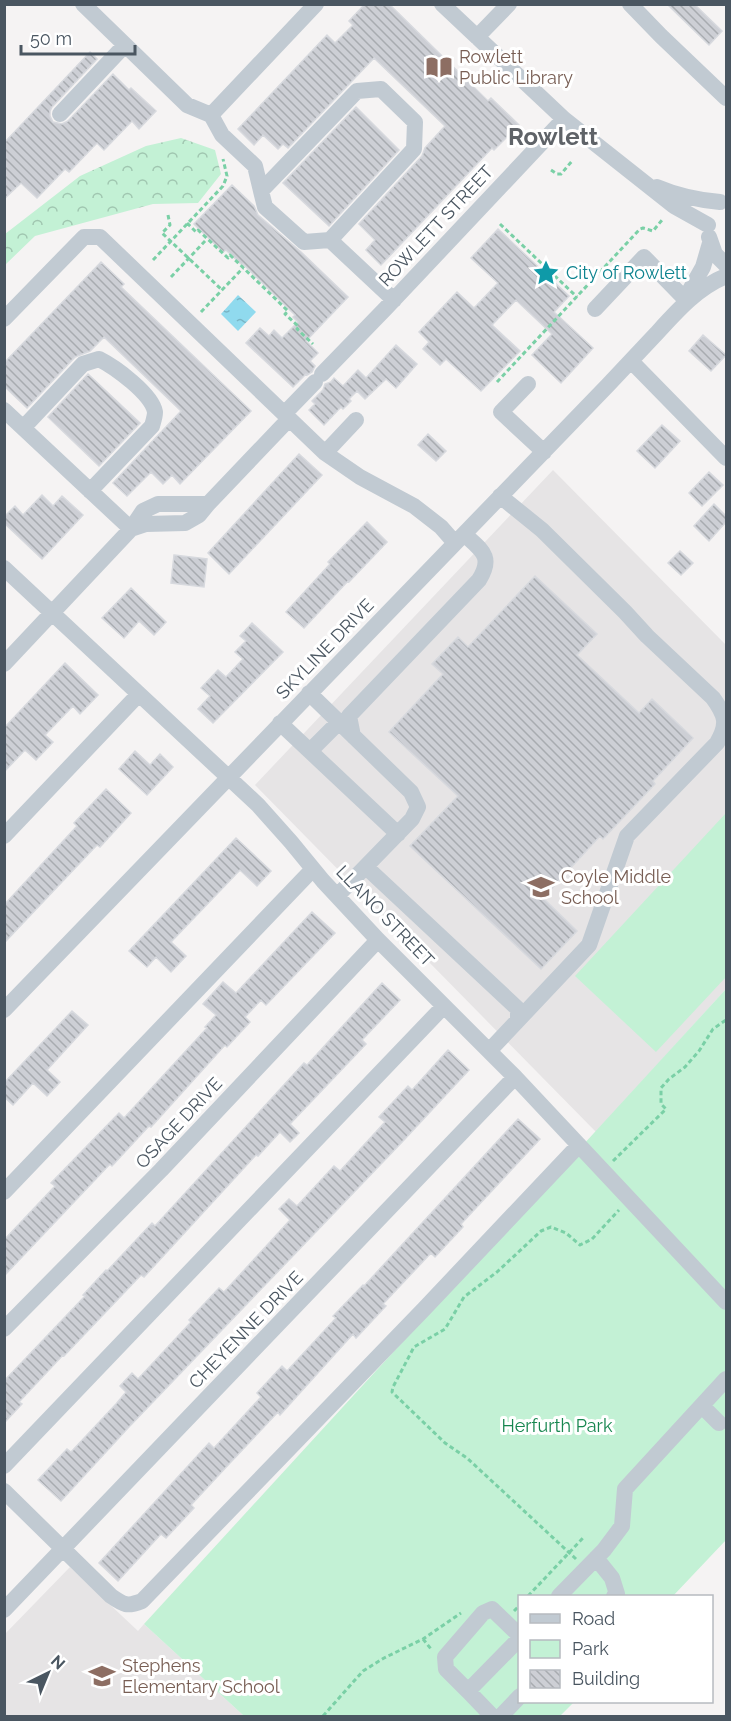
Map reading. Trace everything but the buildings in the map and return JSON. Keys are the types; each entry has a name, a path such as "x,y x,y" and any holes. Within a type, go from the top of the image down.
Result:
{"street":[{"path":"83,4 187,105 212,115 222,135 255,166 261,191 265,207 304,242 330,240 414,148 415,122 381,89 357,91 261,191"},
{"path":"212,115 316,4"},
{"path":"442,4 564,119 674,206 708,225"},
{"path":"477,38 509,4"},
{"path":"630,4 660,36 726,98"},
{"path":"60,114 125,45"},
{"name":"ROWLETT STREET","path":"131,529 146,524 185,523 200,515 319,378 564,119"},
{"path":"643,181 675,194 700,200 723,200"},
{"path":"723,200 712,213 708,225 710,243 715,254 726,265"},
{"path":"4,319 84,237 100,237 325,453 360,477 414,506 441,527 483,551 486,560 485,570 479,580 349,716 353,736"},
{"path":"330,240 390,304"},
{"name":"SKYLINE DRIVE","path":"674,315 703,267 710,243"},
{"path":"595,309 644,258 685,299"},
{"name":"SKYLINE DRIVE","path":"4,1010 689,299 711,282 726,276"},
{"path":"23,428 83,364 99,358 114,366 150,400 155,414 152,426 90,491"},
{"path":"631,361 726,458"},
{"path":"528,384 501,412 543,452"},
{"path":"4,410 131,529 4,664"},
{"path":"325,453 356,420"},
{"path":"489,1051 589,945 627,836 717,742 724,731 725,719 721,708 713,698 647,636 542,530 500,496"},
{"name":"LLANO STREET","path":"4,568 258,805 378,940 515,1077 726,1302"},
{"path":"309,693 411,792 418,807 412,819 337,896"},
{"path":"4,836 139,694"},
{"path":"310,751 339,722"},
{"path":"280,723 398,834"},
{"path":"366,867 518,1009 518,1020"},
{"path":"4,1192 313,869"},
{"name":"OSAGE DRIVE","path":"4,1329 161,1170 378,940"},
{"path":"4,1466 444,1006"},
{"name":"CHEYENNE DRIVE","path":"4,1610 515,1077"},
{"path":"4,1491 111,1596 123,1604 131,1605 142,1601 579,1145"},
{"path":"560,1595 596,1559 622,1526 625,1489 726,1379"},
{"path":"702,1406 720,1423"},
{"path":"596,1559 612,1578 616,1595"},
{"path":"492,1716 446,1669 445,1657 483,1613 492,1609 518,1636"},
{"path":"468,1691 518,1638"},
{"path":"501,1716 518,1697"}],"path":[{"path":"153,260 223,186 227,176 221,154"},
{"path":"551,170 561,174 572,161"},
{"path":"168,215 170,225 162,233 222,290"},
{"path":"496,382 640,229 653,231 662,220"},
{"path":"187,224 196,232 198,230 228,258 230,255 288,311 285,314 312,344"},
{"path":"500,224 577,297"},
{"path":"171,277 208,239"},
{"path":"195,318 243,268"},
{"path":"603,1171 666,1109 661,1104 661,1088 685,1067 713,1029 726,1020"},
{"path":"596,1559 569,1552 468,1458 445,1443 392,1392 414,1347 444,1329 464,1297 497,1272 541,1231 551,1227 566,1233 580,1245 592,1239 630,1199"},
{"path":"529,1595 583,1538"},
{"path":"512,1613 518,1606"},
{"path":"323,1716 363,1671 423,1639 461,1613"}],"shaded area":[{"name":"Coyle Middle School","path":"553,470 726,645 726,989 596,1132 255,785"},
{"name":"Stephens Elementary School","path":"70,1567 138,1631 144,1624 244,1716 5,1716 4,1635"}],"green space":[{"path":"181,138 215,150 221,174 198,203 153,204 35,236 5,265 5,234 80,176 146,146"},
{"path":"726,813 726,977 656,1052 575,976"},
{"name":"Herfurth Park","path":"726,989 726,1540 674,1595 518,1595 518,1703 573,1703 560,1716 244,1716 144,1624"}],"water":[{"path":"238,295 256,312 238,331 221,314"}],"place":[{"name":"Rowlett Public Library","path":"439,67"},
{"name":"City of Rowlett","path":"546,273"},
{"name":"Coyle Middle School","path":"541,887"},
{"name":"Stephens Elementary School","path":"102,1676"}],"district":[{"name":"Rowlett","path":"553,137"}]}
